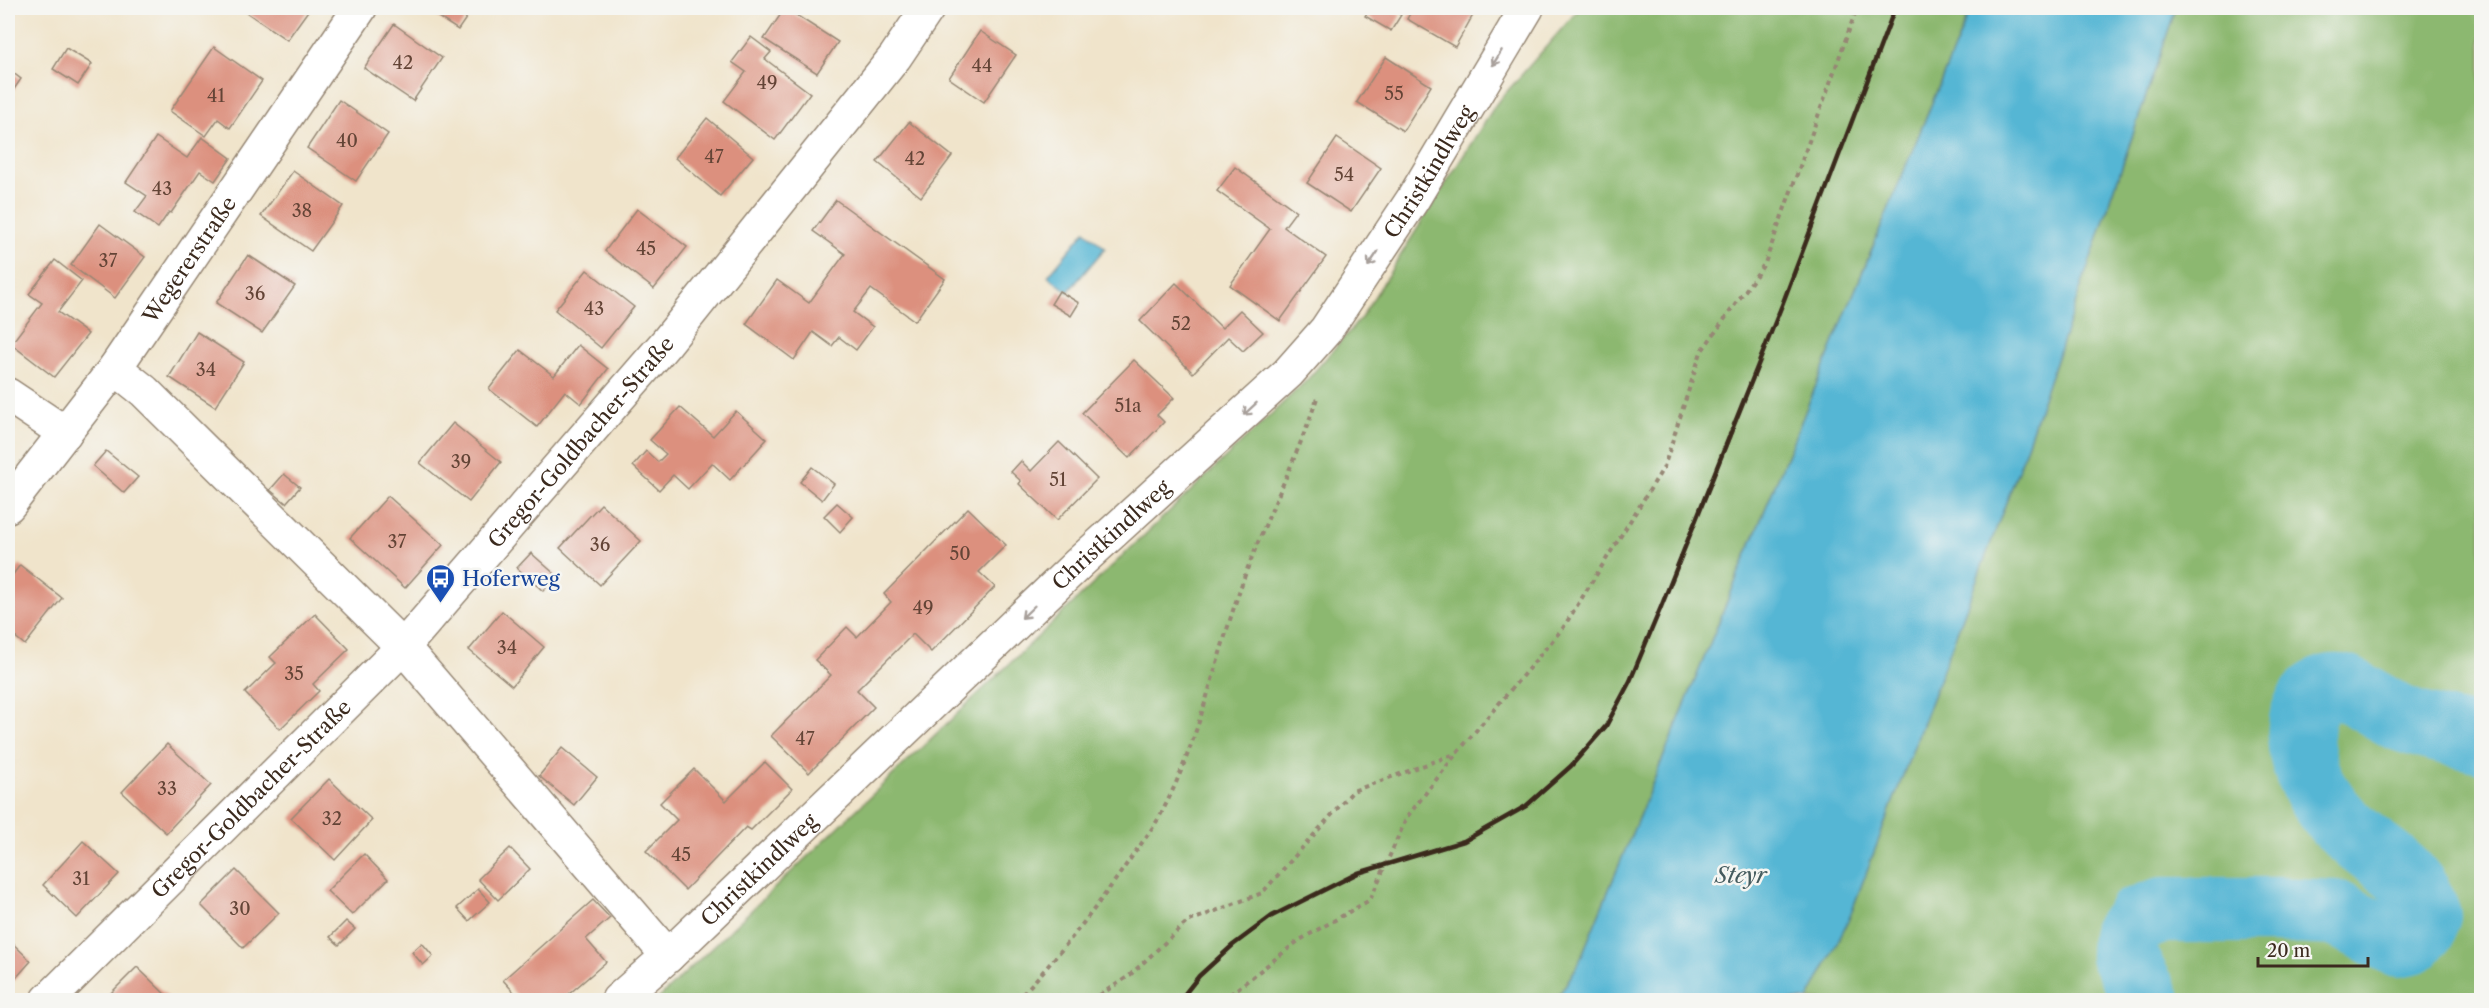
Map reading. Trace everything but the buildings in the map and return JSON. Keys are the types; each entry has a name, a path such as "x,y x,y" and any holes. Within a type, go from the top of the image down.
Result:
{"street":[{"name":"Wegererstraße","path":"8,506 115,368 360,8"},
{"name":"Gregor-Goldbacher-Straße","path":"48,1000 403,647 666,343 895,57 928,8"},
{"name":"Christkindlweg","path":"618,1000 668,956 1078,564 1288,373 1326,330 1413,199 1527,8"},
{"path":"115,368 144,391 403,647 668,956"},
{"path":"8,395 64,433"}],"path":[{"path":"1223,1000 1298,941 1370,900 1407,818 1457,753 1563,628 1664,467 1701,352 1764,263 1857,8"},
{"path":"1017,1000 1036,980 1111,887 1163,811 1193,738 1228,622 1264,525 1307,428 1322,385"},
{"path":"1092,1000 1129,976 1187,922 1262,893 1353,791 1457,753"}],"green space":[{"path":"1580,8 1971,8 1578,965 1556,1000 657,1000 1307,380 1361,318 1496,104"},
{"path":"2176,8 2481,8 2481,1000 1808,1000 1848,921 2022,460"}],"water":[{"name":"Steyr","path":"1971,8 2176,8 2022,460 1848,921 1808,1000 1556,1000 1578,965"},
{"path":"1085,231 1105,248 1068,292 1048,276"}],"waterway":[{"path":"2148,1000 2123,955 2124,937 2136,920 2163,910 2276,910 2335,913 2398,944 2412,941 2422,930 2428,916 2415,888 2397,869 2339,822 2317,792 2309,775 2300,740 2307,705 2316,694 2330,687 2341,687 2402,719 2482,740"}],"railway":[{"path":"1180,1000 1199,976 1233,945 1272,916 1358,873 1464,841 1526,806 1571,766 1606,726 1630,681 1661,607 1782,305 1895,8"}],"place":[{"name":"Hoferweg","path":"441,604"}]}
